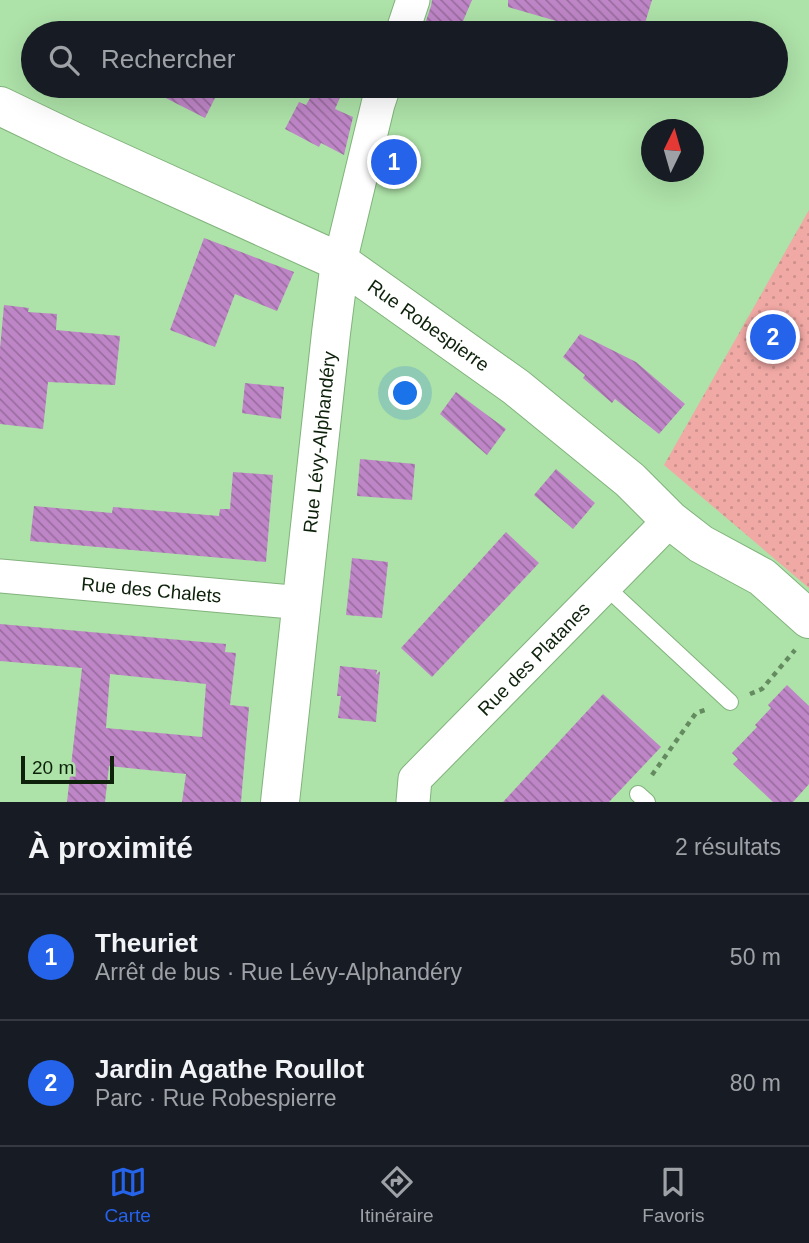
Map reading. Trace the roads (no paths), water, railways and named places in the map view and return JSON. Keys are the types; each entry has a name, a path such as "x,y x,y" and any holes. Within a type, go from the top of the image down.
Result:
{"street":[{"path":"406,21 414,0"},
{"name":"Rue Lévy-Alphandéry","path":"281,802 340,262 380,98"},
{"name":"Rue Robespierre","path":"0,106 340,262 516,387 630,481 670,520 701,544 762,577 809,620"},
{"name":"Rue des Platanes","path":"413,802 415,779 670,520"},
{"name":"Rue des Chalets","path":"0,576 303,603"}],"lane":[{"path":"605,586 730,702"}],"place":[{"name":"Theuriet","path":"394,162"},
{"name":"Jardin Agathe Roullot","path":"773,337"}]}
